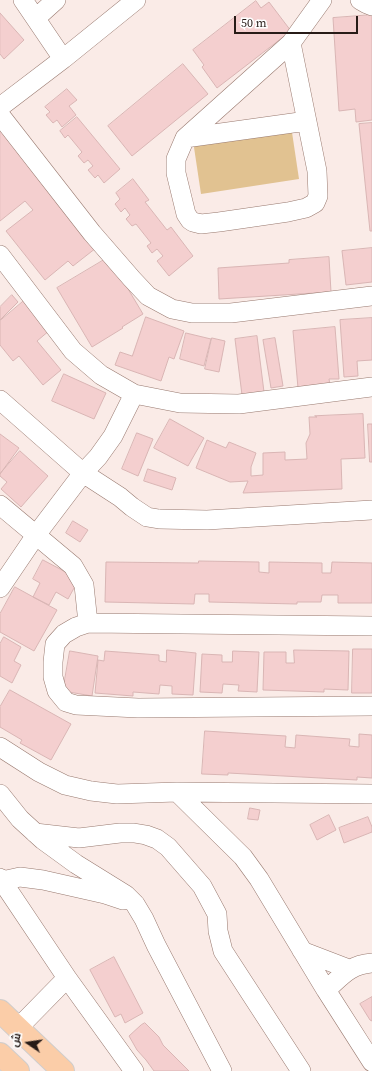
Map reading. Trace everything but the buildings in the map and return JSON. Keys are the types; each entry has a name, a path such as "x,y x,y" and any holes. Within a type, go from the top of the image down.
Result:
{"main road":[{"path":"0,1011 62,1071"},
{"path":"0,1054 18,1071"}],"street":[{"path":"23,0 63,59"},
{"path":"36,18 56,0"},
{"path":"0,107 63,59 136,0"},
{"path":"291,43 317,171 318,196 315,203 306,208 288,212 219,222 201,224 190,220 186,214 176,173 176,159 185,138 291,43 322,0"},
{"path":"360,0 372,6"},
{"path":"0,115 92,232 132,279 148,296 172,309 192,313 231,313 372,296"},
{"path":"185,138 307,121"},
{"path":"0,255 73,351 101,375 134,394 180,403 239,404 372,387"},
{"path":"0,588 36,535 113,436 134,394"},
{"path":"0,400 83,473 147,517 159,519 207,520 372,510"},
{"path":"0,505 73,566 84,585 88,623"},
{"path":"372,626 88,623 76,627 64,634 55,644 53,662 53,677 57,691 66,702 76,705 138,708 372,706"},
{"path":"0,747 39,772 65,785 91,792 117,794 178,792 372,794"},
{"path":"178,792 243,857 259,879 326,990 372,1062"},
{"path":"0,794 20,819 35,833 76,864 126,894 135,904 222,1071"},
{"path":"35,833 79,838 120,833 134,833 158,839 168,847 202,886 217,914 218,931 223,951 302,1071"},
{"path":"134,1071 1,880 20,877 43,880 105,894 135,904"},
{"path":"302,950 349,969"},
{"path":"326,990 349,969 362,964 372,963"},
{"path":"18,1028 68,978"}],"shaded area":[{"path":"290,119 299,179 201,194 192,134"}]}
